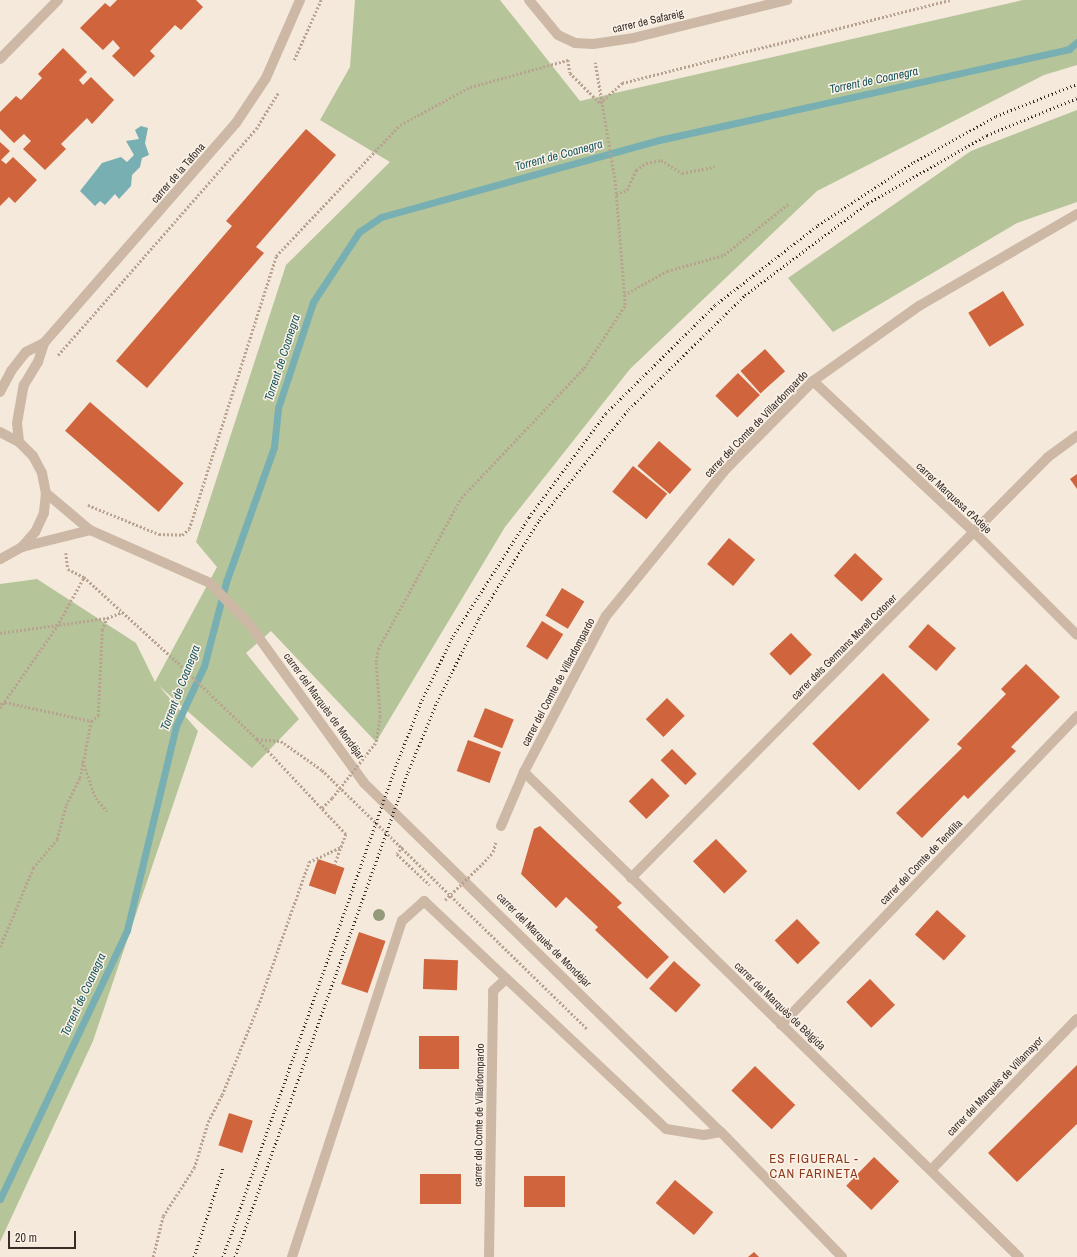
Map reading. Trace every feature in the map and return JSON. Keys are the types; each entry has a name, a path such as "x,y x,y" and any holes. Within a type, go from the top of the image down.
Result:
{"street":[{"path":"0,59 58,0"},
{"name":"carrer de la Tafona","path":"44,343 236,123 266,78 300,0"},
{"name":"carrer de Safareig","path":"529,0 558,35 575,42 594,44 633,38 787,0"},
{"name":"carrer del Comte de Villardompardo","path":"501,826 524,772 606,616 726,469 813,381 920,306 1077,214"},
{"path":"0,392 10,371 26,352 44,343"},
{"path":"19,442 18,423 24,385 38,362 44,343"},
{"name":"carrer Marquesa d'Adeje","path":"813,381 975,533 1077,635"},
{"path":"0,432 19,442 33,456 42,474 46,493 44,513 36,532 22,547"},
{"name":"carrer dels Germans Morell Cotoner","path":"631,878 975,533 1048,457 1077,436"},
{"path":"46,493 90,530"},
{"path":"0,558 22,547 90,530"},
{"name":"carrer del Marquès de Mondéjar","path":"90,530 210,583 249,624 364,782 721,1132 842,1257"},
{"name":"carrer del Comte de Tendilla","path":"781,1025 1077,716"},
{"name":"carrer del Marquès de Bèlgida","path":"524,772 1019,1257"},
{"path":"292,1257 402,921 424,901 666,1129 704,1135 721,1132"},
{"name":"carrer del Comte de Villardompardo","path":"489,1257 493,991 506,979"},
{"name":"carrer del Marquès de Villamayor","path":"930,1170 1077,1019"}],"path":[{"path":"293,63 320,0"},
{"path":"600,102 622,83 950,0"},
{"path":"82,502 102,512 159,534 182,535 189,529 276,256 400,125 470,87 568,60 570,73 600,102"},
{"path":"322,808 332,798 376,742 380,717 376,662 378,649 461,498 584,368 625,305 615,182 608,133 600,102 595,63"},
{"path":"55,359 256,129 279,90"},
{"path":"616,194 627,190 636,170 646,163 661,160 682,173 714,167"},
{"path":"624,295 667,271 724,255 788,204"},
{"path":"64,536 68,569 84,577 175,660 257,739 346,834 335,865"},
{"path":"0,708 57,626 84,577"},
{"path":"0,633 106,618 123,612"},
{"path":"0,947 33,868 57,839 66,805 80,778 91,721 98,716 102,630 106,618"},
{"path":"0,704 5,702 91,721"},
{"path":"257,739 281,740 309,758 403,847 592,1035"},
{"path":"83,761 96,798 106,811"},
{"path":"434,911 493,852 501,826"},
{"path":"153,1257 163,1216 194,1168 208,1122 222,1095 258,1006 309,862 341,847"},
{"path":"403,847 396,854 434,890"},
{"path":"440,894 445,900"}],"green space":[{"path":"355,0 500,0 580,101 1023,0 1077,0 1077,65 1044,75 817,191 630,369 505,527 376,742 271,631 246,653 299,719 252,768 159,686 198,731 93,1041 0,1242 0,584 37,579 136,643 155,682 217,567 196,542 286,265 390,162 320,120 350,67"},
{"path":"1077,110 1077,202 1017,223 833,332 788,278 971,151"}],"water":[{"path":"141,126 148,128 145,143 149,155 142,158 140,167 132,175 131,186 119,199 115,194 105,205 100,201 95,206 80,191 102,163 121,157 127,162 134,155 126,141 139,139 135,130"}],"building":[{"path":"117,0 196,0 203,7 181,30 175,25 150,51 155,56 134,77 112,56 120,48 113,40 103,50 80,28 105,3 110,7"},
{"path":"63,48 87,72 79,80 83,85 91,77 114,100 92,124 87,118 61,144 66,149 45,170 23,149 31,141 24,134 14,143 0,129 0,112 16,96 21,100 42,78 38,74"},
{"path":"306,129 336,155 256,247 264,253 147,388 116,361 232,226 226,221"},
{"path":"0,142 10,151 1,160 6,164 13,157 37,180 15,203 9,197 0,206"},
{"path":"1003,291 1024,325 989,347 968,313"},
{"path":"765,349 785,371 761,393 740,371"},
{"path":"738,373 760,395 737,418 715,396"},
{"path":"90,402 184,483 159,512 65,431"},
{"path":"659,441 691,469 670,494 637,466"},
{"path":"633,466 667,494 646,519 612,492"},
{"path":"1077,474 1077,489 1070,479"},
{"path":"729,538 755,560 733,586 707,564"},
{"path":"855,553 883,579 862,602 834,576"},
{"path":"562,588 584,601 568,629 546,615"},
{"path":"542,621 563,634 547,660 526,646"},
{"path":"928,624 956,648 936,671 908,647"},
{"path":"791,633 812,655 790,675 769,654"},
{"path":"1026,664 1060,697 1011,747 1016,751 968,799 964,795 922,838 896,813 962,748 957,744 1006,694 1001,689"},
{"path":"883,673 930,720 859,790 812,744"},
{"path":"667,698 685,716 663,737 646,719"},
{"path":"485,708 514,720 502,748 473,737"},
{"path":"468,740 501,752 490,783 457,771"},
{"path":"672,749 697,774 685,785 661,760"},
{"path":"652,778 670,796 646,819 629,801"},
{"path":"540,826 622,903 617,907 669,957 647,979 595,930 598,927 566,897 556,908 521,874 534,829"},
{"path":"716,839 747,871 724,894 693,861"},
{"path":"318,859 344,868 335,895 309,885"},
{"path":"937,910 966,936 944,961 915,935"},
{"path":"797,919 820,943 798,964 775,941"},
{"path":"359,932 385,941 368,993 341,984"},
{"path":"424,959 458,960 457,990 423,989"},
{"path":"674,961 701,985 676,1013 649,988"},
{"path":"870,979 895,1005 871,1028 846,1002"},
{"path":"419,1036 459,1036 459,1069 419,1069"},
{"path":"1077,1065 1077,1124 1017,1182 988,1153"},
{"path":"755,1066 795,1105 772,1129 731,1090"},
{"path":"229,1113 253,1121 242,1153 218,1145"},
{"path":"874,1157 899,1181 871,1210 846,1186"},
{"path":"420,1174 461,1174 461,1204 420,1204"},
{"path":"524,1176 565,1176 565,1207 524,1207"},
{"path":"675,1180 713,1212 694,1235 656,1203"},
{"path":"754,1252 759,1257 748,1257"}],"waterway":[{"name":"Torrent de Coanegra","path":"0,1199 127,930 176,726 204,666 226,582 274,447 278,408 313,302 359,232 381,217 659,140 1069,49 1077,42"}],"railway":[{"path":"223,1257 397,763 422,700 453,636 529,517 606,413 715,305 818,225 914,162 996,116 1077,84"},
{"path":"235,1257 408,772 437,702 479,618 539,520 629,409 745,295 868,203 987,135 1077,98"},
{"path":"194,1257 223,1168"}],"district":[{"name":"ES FIGUERAL - CAN FARINETA","path":"814,1168"}]}
